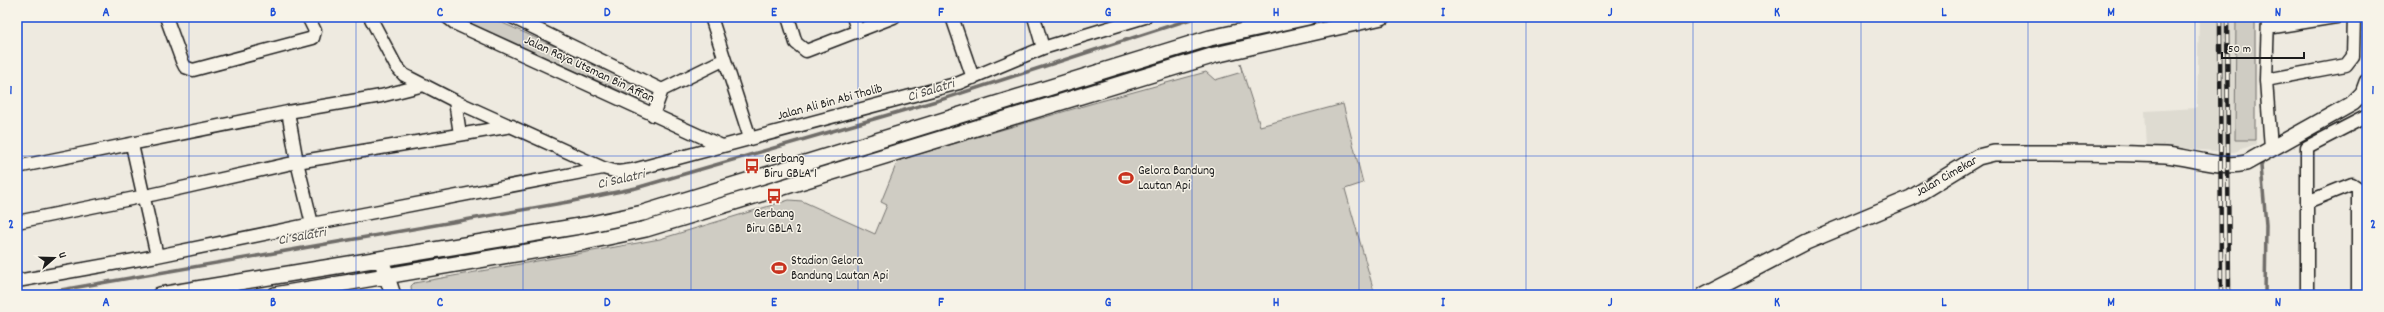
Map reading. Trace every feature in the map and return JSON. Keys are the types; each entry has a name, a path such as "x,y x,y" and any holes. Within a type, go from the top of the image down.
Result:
{"street":[{"path":"166,17 182,61 185,66 193,70 313,38 315,31 308,17"},
{"path":"370,17 396,66 404,75 455,101 603,168"},
{"name":"Jalan Raya Utsman Bin Affan","path":"447,17 456,24 722,146"},
{"name":"Jalan Raya Utsman Bin Affan","path":"512,17 662,90"},
{"path":"711,17 723,60 750,138"},
{"path":"788,17 796,43 806,51 894,17"},
{"path":"853,17 858,32"},
{"path":"952,17 973,78"},
{"path":"1034,17 1043,48"},
{"name":"Jalan Ali Bin Abi Tholib","path":"603,168 618,172 633,170 973,78 1043,48 1144,17"},
{"path":"160,295 586,225 643,213 1182,46 1225,34 1308,17"},
{"path":"275,295 387,277 646,229 1230,50 1382,17"},
{"path":"2336,17 2268,23 2266,80 2271,148 2302,139 2367,116"},
{"path":"2266,80 2346,65 2353,56 2354,17"},
{"path":"653,115 662,90 723,60"},
{"path":"396,66 398,92"},
{"path":"2302,139 2353,104 2363,93 2367,82"},
{"path":"17,167 132,145 288,112 398,92 424,84"},
{"path":"455,101 460,134"},
{"path":"288,112 297,162 312,224"},
{"path":"17,222 142,197 297,162 512,126"},
{"path":"2302,139 2307,202 2307,295"},
{"path":"132,145 142,197 157,256"},
{"name":"Jalan Cimekar","path":"1704,295 1806,242 1911,198 1978,157 1994,153 2156,155 2187,157 2235,165 2246,162 2271,148"},
{"path":"17,281 157,256 312,224 603,168"},
{"path":"2307,202 2352,184 2358,188 2358,295"},
{"path":"382,259 393,295"}],"shaded area":[{"path":"461,17 489,17 646,87 641,100 460,20"},
{"path":"2199,17 2256,17 2256,144 2234,152 2147,147 2145,111 2197,108"},
{"path":"2236,17 2255,17 2255,140 2235,140"},
{"name":"Gelora Bandung Lautan Api","path":"1240,64 1260,126 1343,104 1363,183 1345,189 1375,295 412,295 411,286 414,283 660,239 789,200 802,201 875,234 887,205 881,202 896,165 902,159 1206,72 1215,80 1242,72"}],"waterway":[{"name":"Ci Salatri","path":"32,295 568,202 636,188 943,99 1197,17"},
{"path":"2360,106 2367,100"},
{"path":"2265,158 2261,166 2266,225 2265,295"}],"railway":[{"path":"2220,17 2221,295"},
{"path":"2227,17 2229,295"}],"place":[{"name":"Gerbang Biru GBLA 1","path":"752,166"},
{"name":"Gelora Bandung Lautan Api","path":"1126,178"},
{"name":"Gerbang Biru GBLA 2","path":"774,196"},
{"name":"Stadion Gelora Bandung Lautan Api","path":"779,268"}]}
